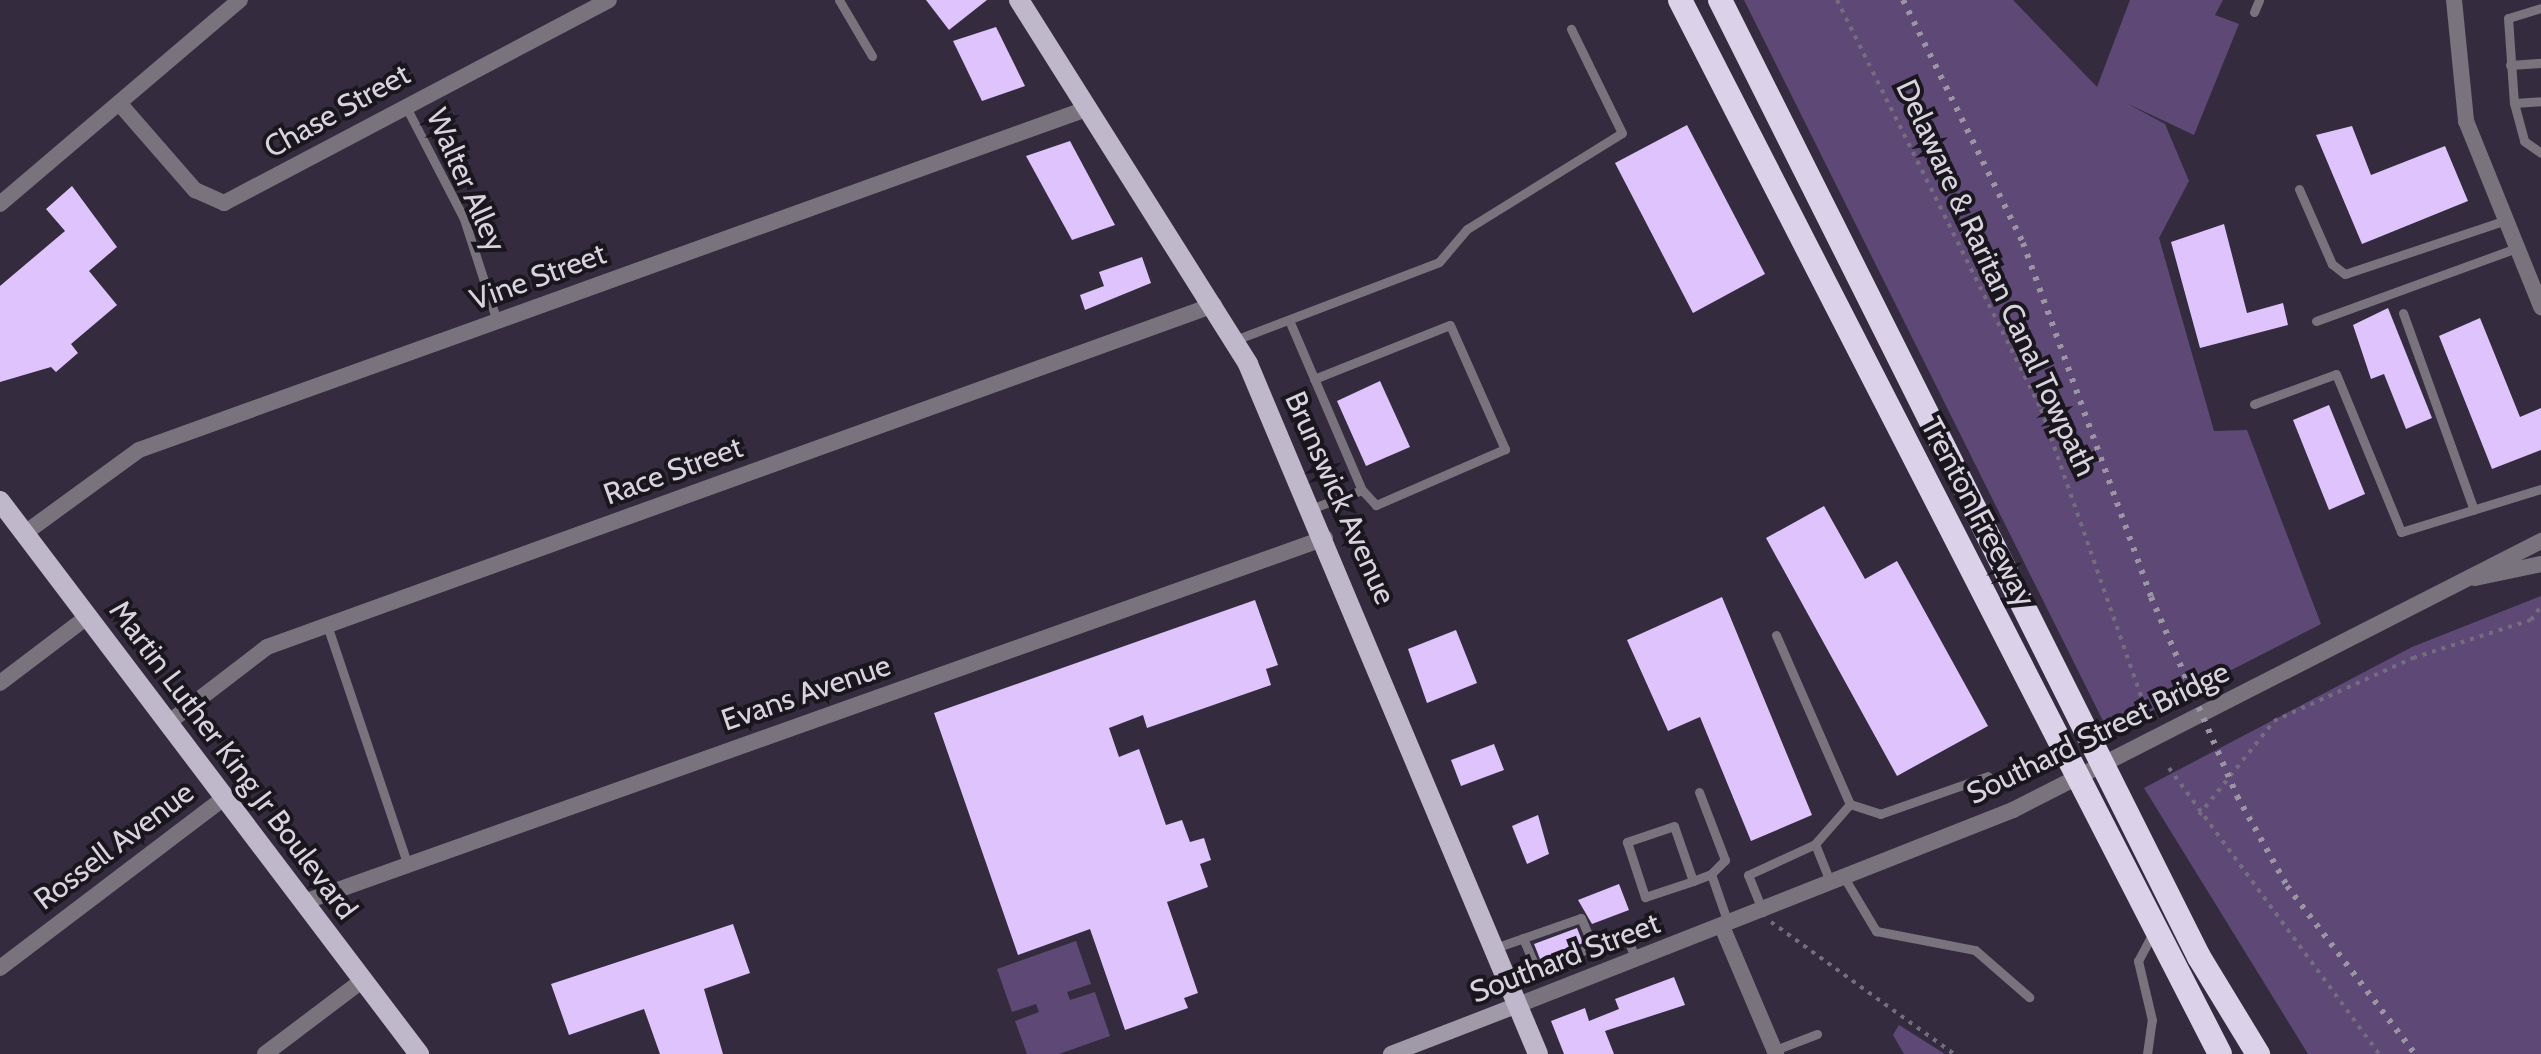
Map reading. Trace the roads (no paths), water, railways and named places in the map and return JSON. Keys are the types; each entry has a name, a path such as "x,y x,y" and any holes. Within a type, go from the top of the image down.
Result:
{"highway":[{"name":"Trenton Freeway","path":"1680,0 2220,1054"},
{"name":"Trenton Freeway","path":"1720,0 2199,957 2258,1054"}],"main road":[{"name":"Brunswick Avenue","path":"1019,0 1235,340 1313,508 1538,1054"},
{"name":"Martin Luther King Jr Boulevard","path":"0,501 419,1054"},
{"name":"Southard Street","path":"1391,1054 1518,1005"}],"street":[{"path":"0,204 239,0"},
{"name":"Chase Street","path":"119,103 195,190 218,203 609,0"},
{"path":"2454,0 2461,102 2541,307"},
{"name":"Vine Street","path":"25,533 139,450 1089,108"},
{"name":"Race Street","path":"168,723 267,647 1214,305"},
{"name":"Evans Avenue","path":"304,902 1325,538"},
{"path":"2453,582 2541,541"},
{"path":"2453,582 2541,564"},
{"name":"Southard Street Bridge","path":"1761,913 2013,810 2453,582"},
{"path":"0,683 87,617"},
{"name":"Rossell Avenue","path":"0,968 224,798"},
{"name":"Southard Street","path":"1518,1005 1761,913"},
{"path":"1726,928 1776,1052"},
{"path":"265,1054 363,980"}],"lane":[{"path":"839,0 872,56"},
{"path":"2254,12 2259,0"},
{"path":"2541,8 2508,18 2514,103 2524,141 2541,153"},
{"path":"1235,340 1439,262 1467,229 1622,133 1571,29"},
{"path":"2510,65 2541,63"},
{"path":"2514,103 2541,101"},
{"name":"Walter Alley","path":"405,105 464,219 497,321"},
{"path":"2299,189 2332,264 2345,274 2506,220"},
{"path":"2316,321 2517,248"},
{"path":"2403,313 2474,510"},
{"path":"1289,320 1314,379 1362,490 1376,505 1505,449 1450,325 1314,379"},
{"path":"2254,404 2336,374 2401,532 2541,489"},
{"path":"1313,508 1362,490"},
{"path":"327,625 407,863"},
{"path":"1776,635 1850,804 1880,814 1988,776"},
{"path":"1693,881 1674,826 1627,842 1645,897 1693,881 1711,874 1725,860 1699,792"},
{"path":"1761,913 1748,875 1815,844 1850,804"},
{"path":"1815,844 1838,882 1876,931 1975,950 2029,997"},
{"path":"1711,874 1726,928"},
{"path":"1495,948 1581,918 1594,948"},
{"path":"2147,1054 2152,1020 2138,961 2154,930"},
{"path":"1523,938 1536,968 1544,969 1626,935 1637,961"},
{"path":"1776,1052 1817,1034"}],"railway":[{"path":"1903,0 2023,243 2151,597 2237,796 2287,886 2415,1054"}]}
